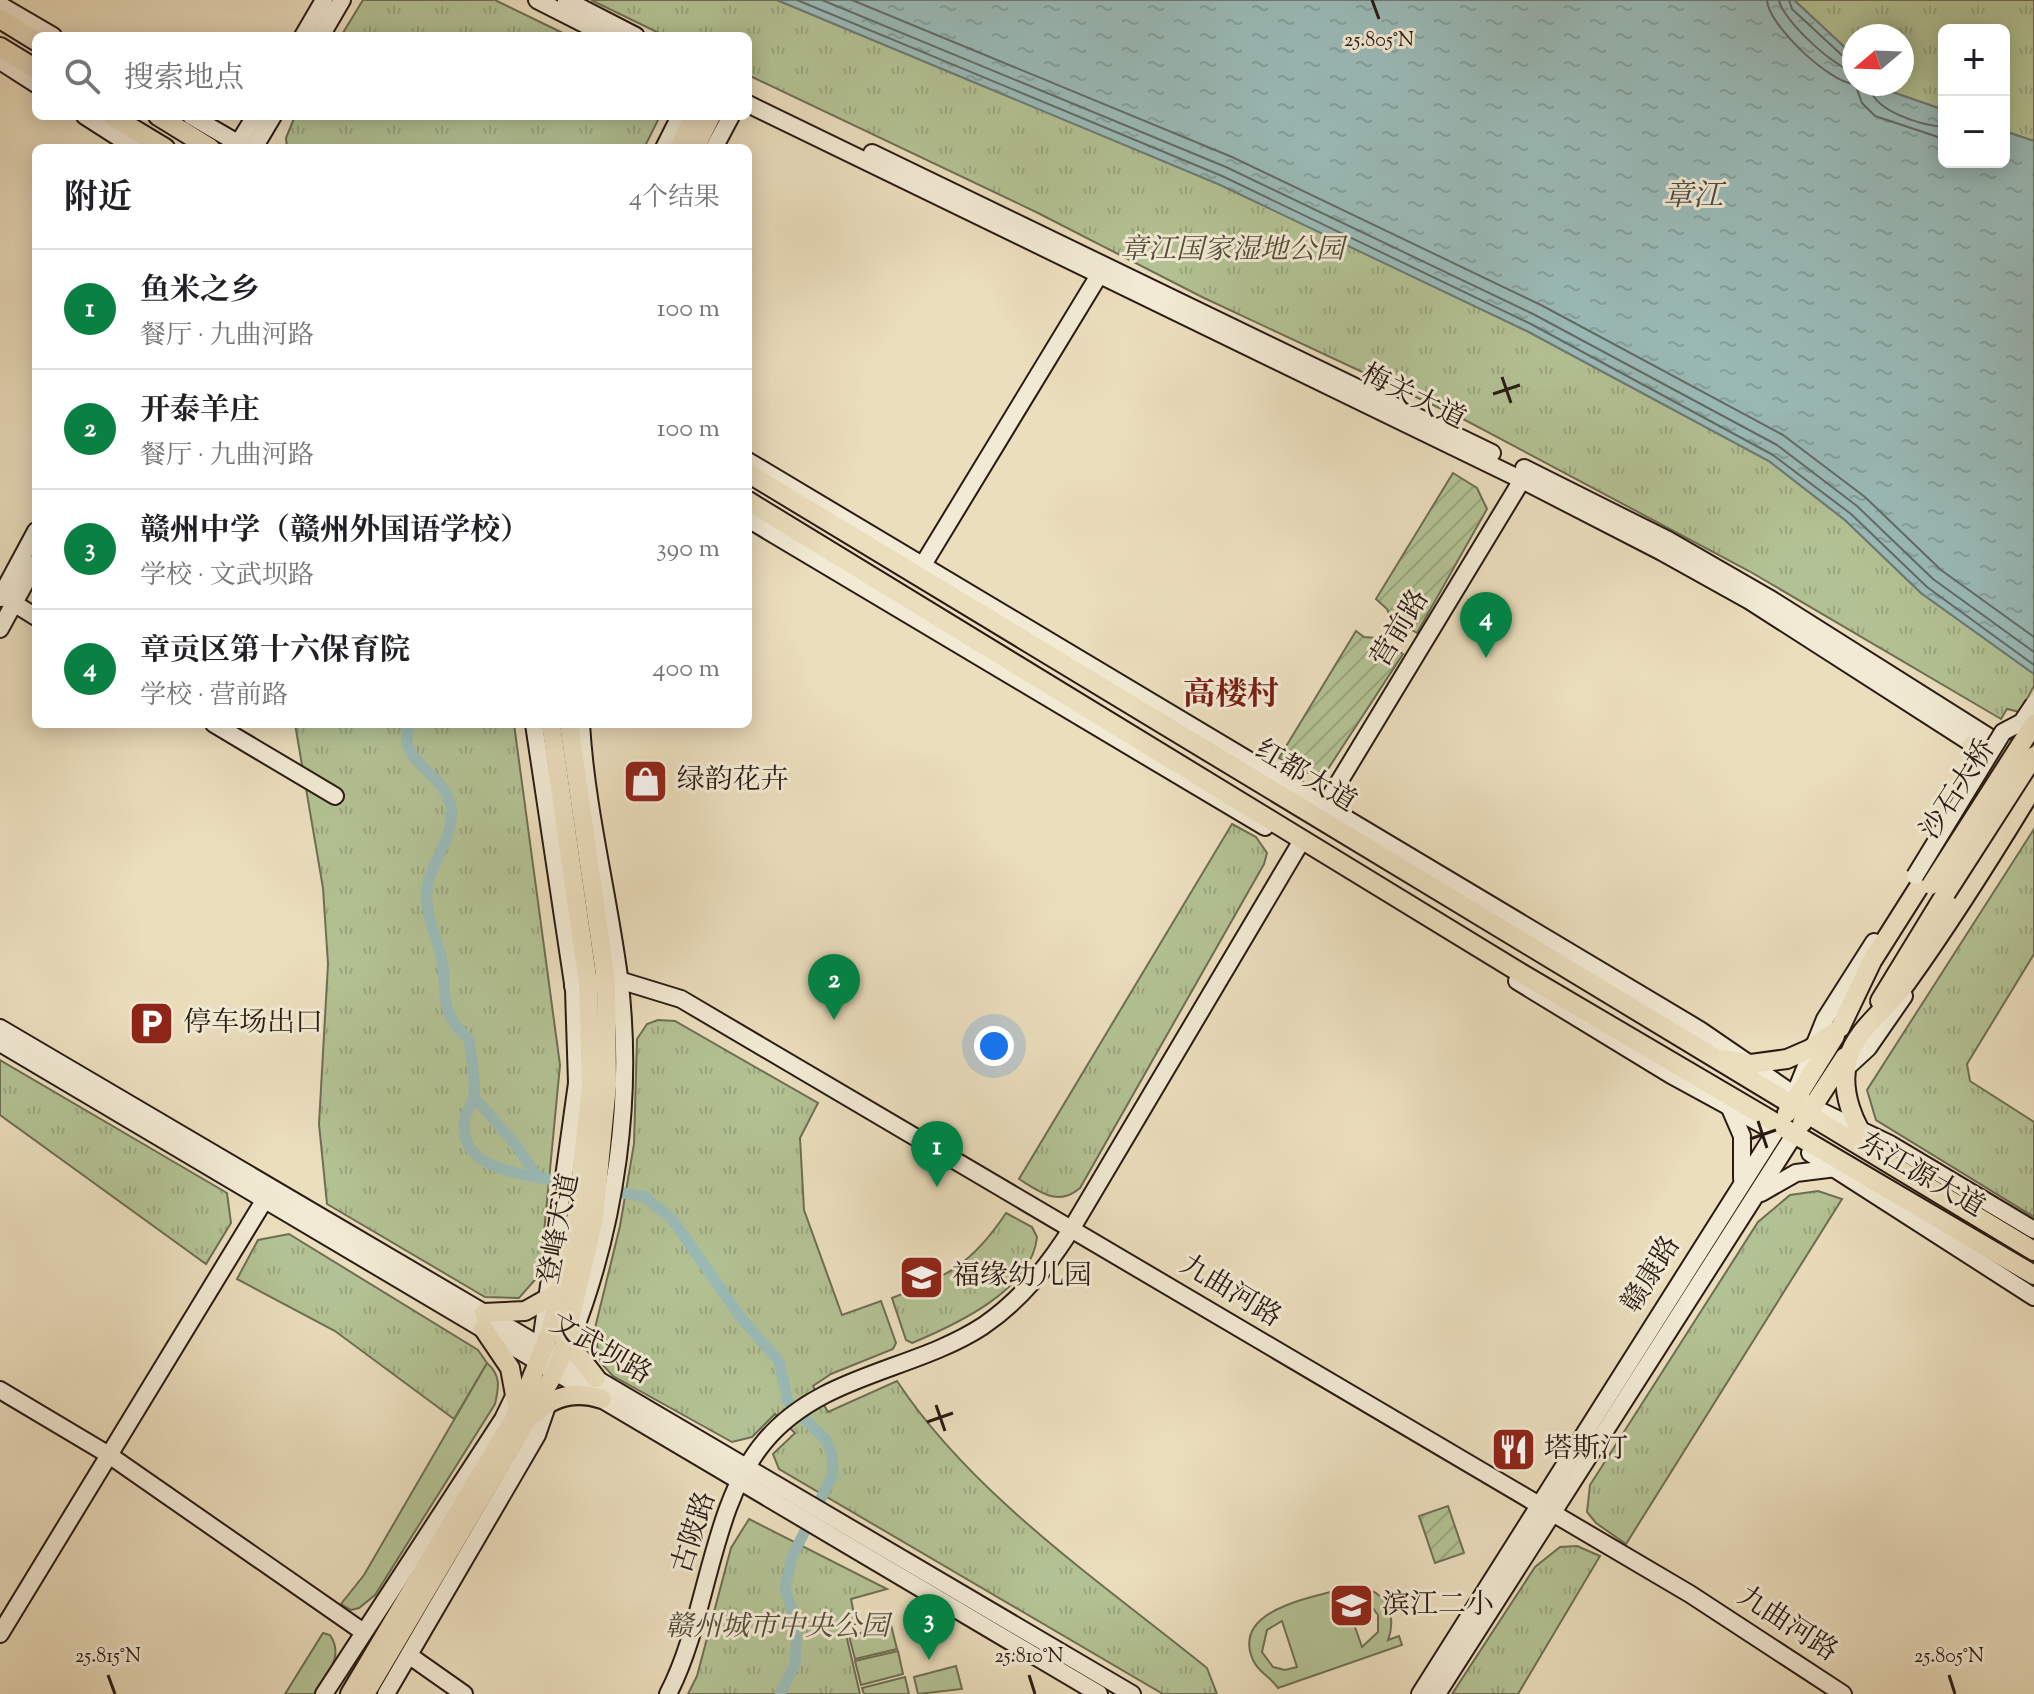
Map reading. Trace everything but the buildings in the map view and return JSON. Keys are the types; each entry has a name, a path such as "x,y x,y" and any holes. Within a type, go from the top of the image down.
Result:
{"main road":[{"path":"0,19 32,39"},
{"path":"0,47 32,67"},
{"path":"119,120 158,144"},
{"path":"164,120 204,144"},
{"path":"681,144 692,120"},
{"path":"697,144 709,120"},
{"name":"红都大道","path":"752,475 1704,1050 1802,1105"},
{"name":"红都大道","path":"752,503 1519,972 1696,1075 1785,1133"},
{"name":"沙石大桥","path":"1931,885 2034,724"},
{"name":"登峰大道","path":"552,728 597,983"},
{"name":"登峰大道","path":"365,1694 524,1417 573,1310 596,1142 591,1087 597,983 569,728"},
{"path":"1972,745 1985,764 1983,787"},
{"path":"1704,1050 1746,1063 1779,1061 1810,1049 1840,1028 1872,961 2003,754"},
{"name":"沙石大桥","path":"1931,885 2034,756"},
{"path":"1881,1158 1859,1130 1849,1105 1846,1068 1855,1041 1905,985 2034,786"},
{"path":"2017,815 2034,801"},
{"name":"赣康路","path":"1785,1133 1840,1028 1931,885"},
{"name":"赣康路","path":"1802,1105 1855,1041 1931,885"},
{"name":"东江源大道","path":"1802,1105 1881,1158 2034,1251"},
{"name":"东江源大道","path":"1785,1133 1867,1176 2034,1275"},
{"name":"登峰大道","path":"550,1360 552,1297 584,1219"},
{"path":"552,1297 525,1311 484,1320 506,1358 524,1417 547,1404 576,1394 602,1399"},
{"path":"573,1310 572,1337 583,1363 596,1378"},
{"name":"登峰大道","path":"350,1694 524,1417"}],"street":[{"path":"305,32 324,0"},
{"path":"323,32 342,0"},
{"path":"537,0 600,32"},
{"path":"566,0 628,32"},
{"path":"0,5 46,32"},
{"path":"0,61 32,81"},
{"name":"梅关大道","path":"752,95 1522,480 1750,601 1972,745 2034,764"},
{"name":"梅关大道","path":"752,106 1668,540 1855,651 2034,779"},
{"path":"91,120 129,144"},
{"path":"198,120 241,144"},
{"path":"247,144 254,120"},
{"path":"249,144 270,120"},
{"path":"666,144 678,120"},
{"path":"716,144 729,120"},
{"path":"924,563 1102,270"},
{"path":"752,463 924,563 1700,1030 1802,1105 1890,1144 2034,1230"},
{"name":"营前路","path":"1325,805 1522,480"},
{"path":"752,521 1731,1108 1785,1133 2034,1297"},
{"path":"0,629 4,598 32,539"},
{"path":"4,598 32,567"},
{"path":"4,598 32,615"},
{"path":"1802,1105 1810,1049 1825,1019 1931,885 2003,732 2022,722 2034,704"},
{"path":"221,728 335,796"},
{"path":"324,1694 362,1631 503,1419 517,1390 572,1337 584,1219 596,1142 623,1083 535,728"},
{"path":"581,728 597,983"},
{"path":"1802,1105 1868,1048 1969,903 2034,801"},
{"name":"古陂路","path":"668,1694 743,1474 766,1439 793,1415 858,1379 982,1327 1034,1281 1072,1228 1298,847"},
{"name":"九曲河路","path":"597,983 681,999 1690,1594 1843,1694"},
{"name":"文武坝路","path":"0,1028 268,1195"},
{"name":"文武坝路","path":"0,1043 484,1320 550,1360 602,1399 743,1474"},
{"path":"1696,1075 1714,1088 1731,1108 1744,1147 1744,1169 1738,1191"},
{"name":"赣康路","path":"1437,1694 1738,1191 1785,1133"},
{"name":"赣康路","path":"1420,1694 1548,1511 1745,1207 1785,1133"},
{"path":"1745,1207 1786,1177 1808,1170 1834,1168 1867,1176"},
{"path":"0,1634 268,1195"},
{"path":"386,1694 537,1435 547,1404 550,1360"},
{"name":"文武坝路","path":"550,1360 596,1378 768,1489 1132,1694"},
{"path":"0,1390 109,1455 362,1631"},
{"name":"文武坝路","path":"845,1534 1099,1694"},
{"path":"410,1656 464,1694"}],"green space":[{"path":"363,0 495,0 561,32 343,32"},
{"name":"章江国家湿地公园","path":"591,0 777,0 1219,184 1527,331 1769,461 1845,520 1921,593 2034,674 2034,686 2020,712 2007,709 2001,719 1749,571 1465,420 1202,297 1036,212 752,77 752,32 657,32"},
{"path":"1794,0 2034,0 2034,141 2010,133 2010,24 1938,24 1938,108 1904,96 1914,96 1914,24 1842,24 1842,45"},
{"path":"293,120 658,120 646,144 287,144"},
{"path":"1453,473 1477,488 1487,509 1417,633 1391,618 1387,609 1376,599"},
{"path":"1356,631 1364,637 1377,638 1403,654 1326,772 1302,773 1279,758"},
{"path":"296,728 515,728 560,1065 540,1274 519,1298 485,1297 327,1204 319,1124 328,964 323,888"},
{"path":"1232,824 1256,837 1267,853 1264,864 1080,1188 1072,1194 1057,1197 1042,1193 1019,1179"},
{"path":"2034,829 2034,954 1967,1064 1970,1081 2034,1122 2034,1217 1876,1120 1867,1090"},
{"path":"658,1020 675,1021 818,1103 800,1138 804,1210 842,1315 881,1301 896,1343 893,1349 831,1374 813,1386 828,1412 897,1381 962,1462 1041,1535 1207,1668 1217,1694 1163,1694 779,1469 773,1454 795,1433 775,1414 752,1437 732,1442 613,1376 601,1363 594,1332 620,1226 634,1144 637,1039 647,1024"},
{"path":"0,1060 227,1193 231,1223 206,1264 0,1115"},
{"path":"1818,1191 1842,1199 1626,1544 1596,1523 1587,1512 1590,1485 1758,1222 1790,1195"},
{"path":"1006,1213 1032,1227 1037,1237 1032,1256 1021,1273 1007,1289 969,1316 912,1343 906,1340 892,1298 928,1283 957,1266 982,1244"},
{"path":"289,1234 478,1350 487,1363 454,1419 335,1331 237,1279 258,1240"},
{"path":"487,1363 495,1372 498,1382 495,1404 375,1595 359,1608 351,1610 341,1604 364,1575"},
{"path":"1448,1506 1464,1553 1435,1563 1419,1516"},
{"name":"赣州城市中央公园","path":"749,1519 887,1589 851,1599 856,1624 844,1626 860,1694 688,1694 697,1676 731,1548"},
{"path":"1577,1546 1600,1556 1518,1694 1452,1694 1535,1567 1560,1547"},
{"path":"1350,1587 1361,1587 1379,1595 1391,1619 1388,1640 1399,1636 1402,1645 1278,1688 1253,1660 1249,1642 1254,1628 1280,1608","holes":["1346,1601 1368,1602 1378,1615 1378,1632 1362,1647","1282,1621 1297,1667 1285,1670 1273,1667 1262,1652 1267,1630"]},
{"path":"891,1625 897,1649 855,1659 849,1636"},
{"path":"323,1633 330,1635 336,1651 328,1673 314,1694 285,1694"},
{"path":"898,1651 903,1674 861,1685 855,1661"},
{"path":"956,1666 962,1689 918,1694 914,1677"},
{"path":"905,1677 909,1694 864,1694 862,1688"}],"water":[{"name":"章江","path":"777,0 1794,0 1842,45 1842,96 1904,96 1938,108 1938,168 2010,168 2010,133 2034,141 2034,674 1921,593 1845,520 1769,461 1527,331 1218,184"}],"waterway":[{"path":"408,728 410,750 442,788 451,807 450,827 428,883 427,903 442,961 448,1010 456,1026 469,1039 474,1088 465,1118 465,1136 472,1150 499,1168 568,1182"},
{"path":"474,1097 515,1144 537,1176"},
{"path":"608,1190 645,1197 672,1219 742,1319 779,1361 788,1402 826,1440 832,1455 833,1474 792,1557 785,1587 797,1628 795,1665 780,1694"}],"place":[{"name":"章贡区第十六保育院","path":"1486,658"},
{"name":"绿韵花卉","path":"646,781"},
{"name":"开泰羊庄","path":"834,1020"},
{"name":"停车场出口","path":"152,1024"},
{"name":"鱼米之乡","path":"937,1187"},
{"name":"福缘幼儿园","path":"921,1277"},
{"name":"塔斯汀","path":"1513,1450"},
{"name":"滨江二小","path":"1351,1606"},
{"name":"赣州中学（赣州外国语学校）","path":"929,1660"}],"district":[{"name":"高楼村","path":"1231,696"}]}
